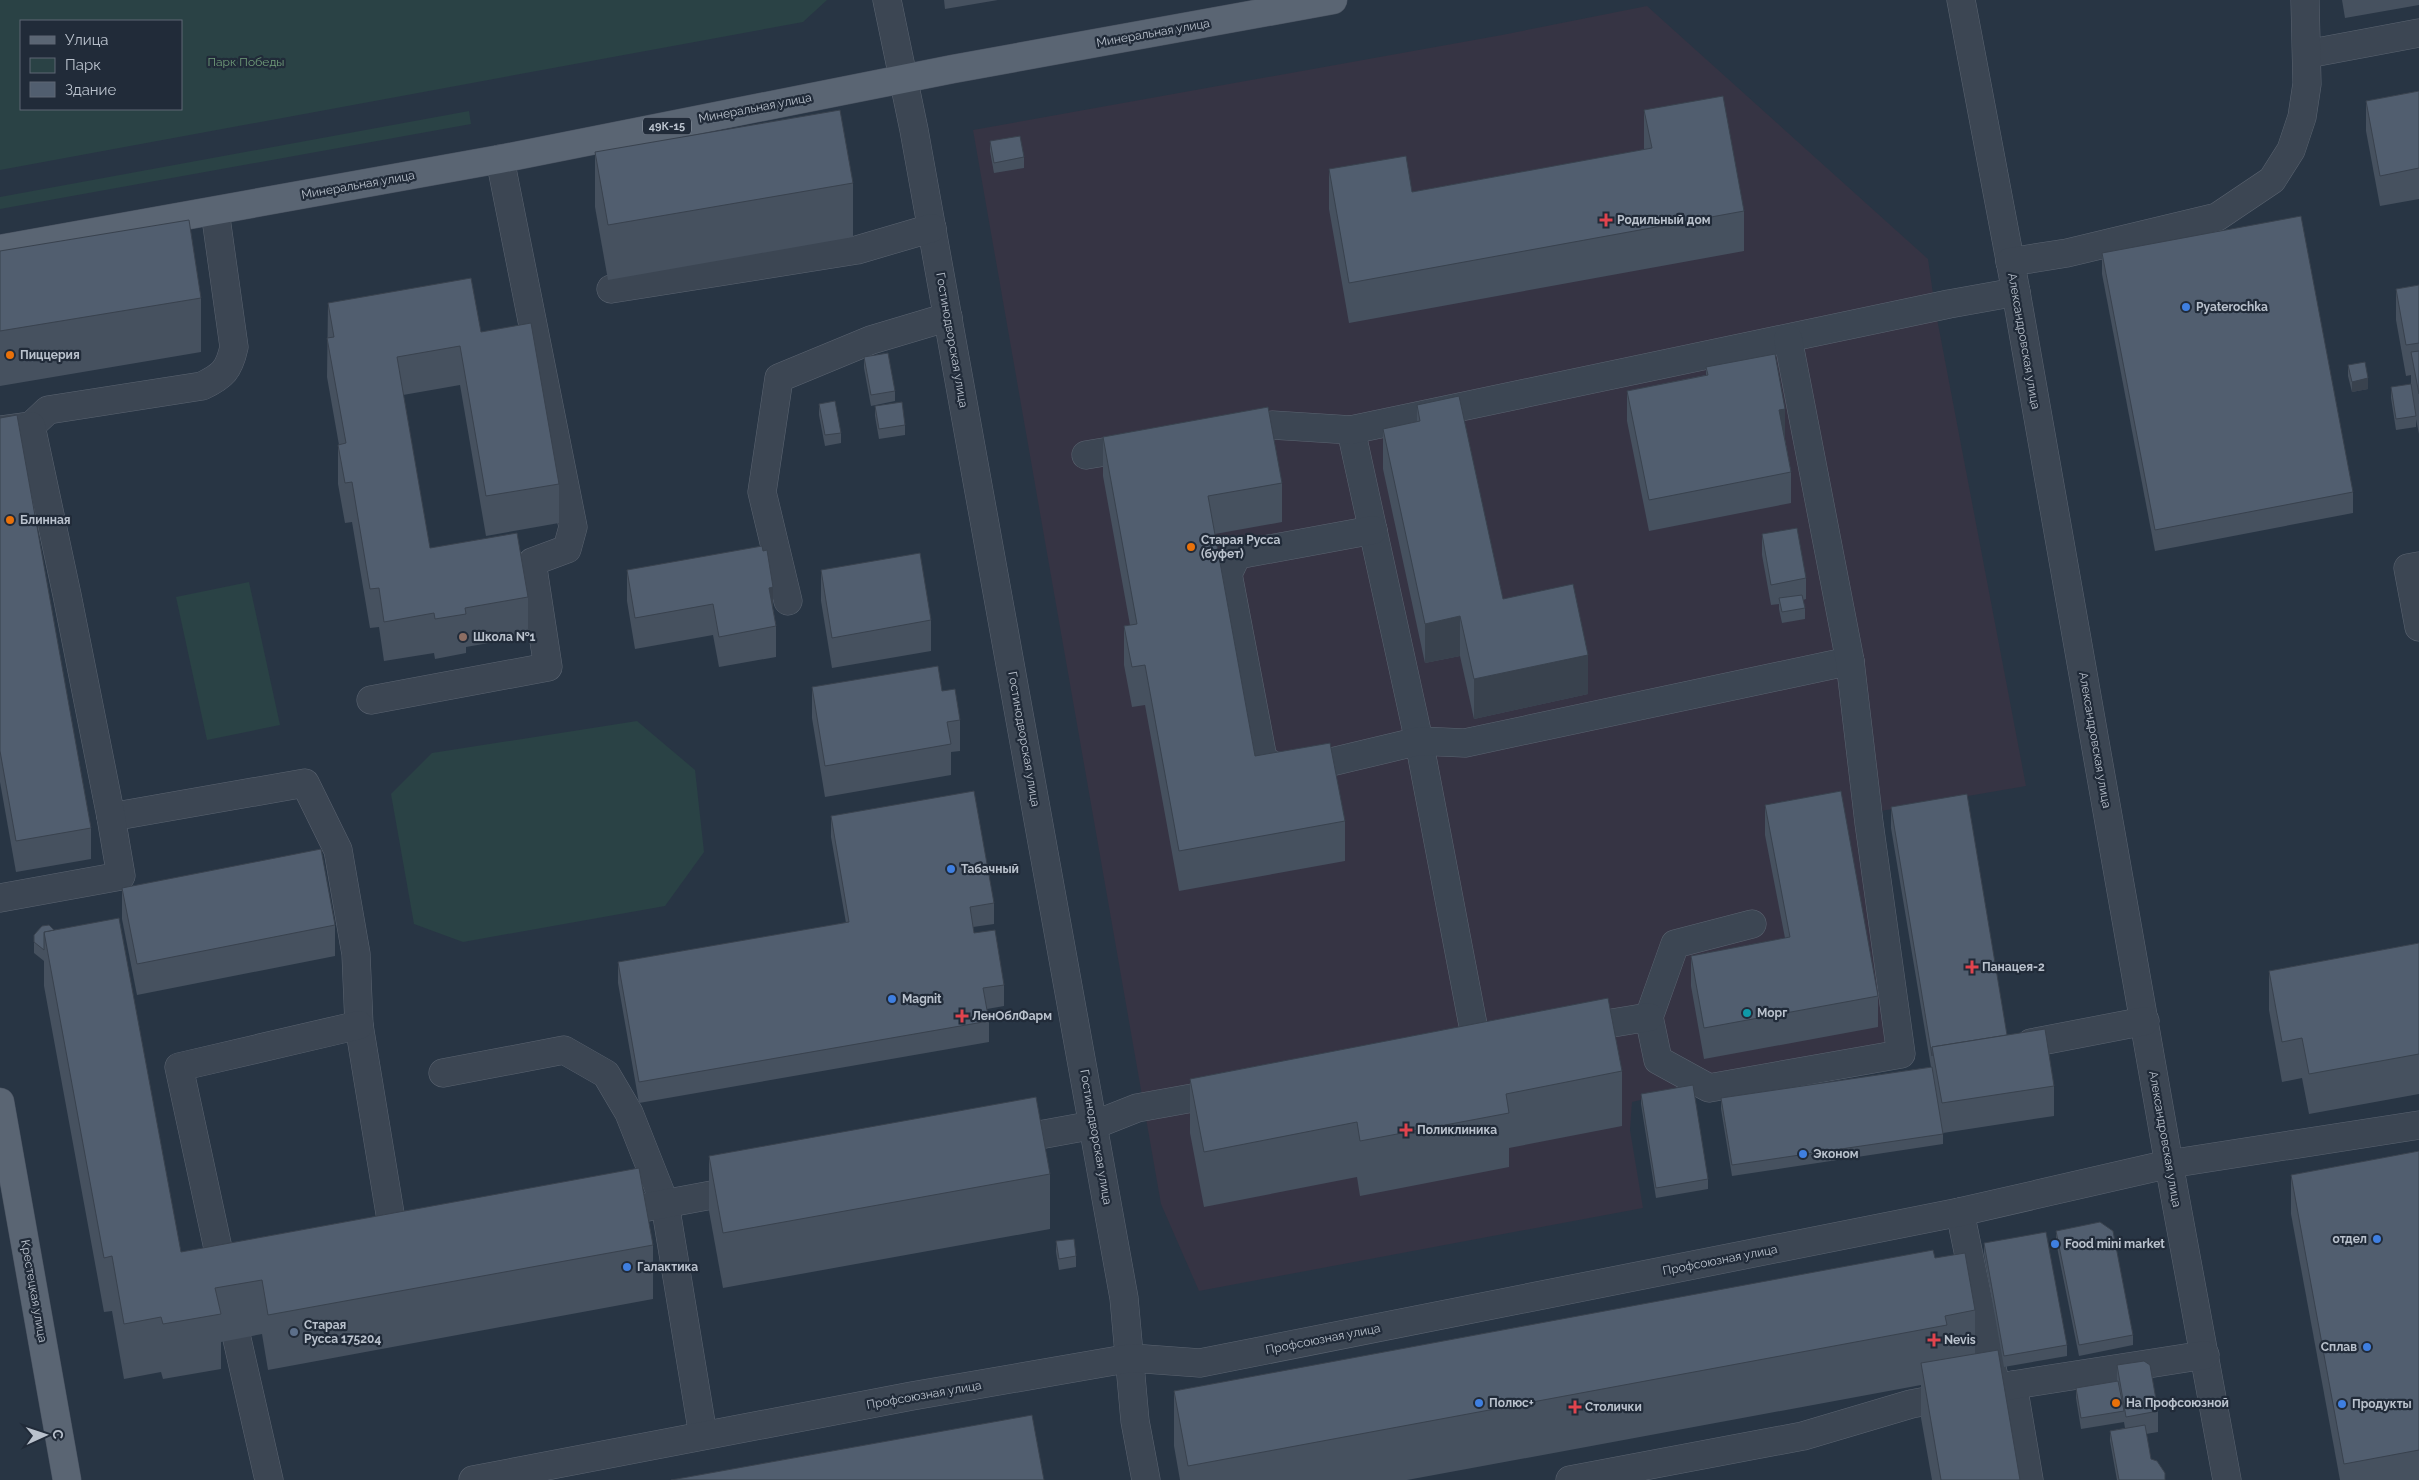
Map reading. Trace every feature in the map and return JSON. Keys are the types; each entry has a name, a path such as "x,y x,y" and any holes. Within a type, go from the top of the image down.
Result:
{"main road":[{"name":"Минеральная улица","path":"0,249 500,159 903,79 1333,0"},
{"name":"Крестецкая улица","path":"1,1111 67,1480"}],"street":[{"name":"Гостинодворская улица","path":"887,0 932,228 1094,1125 1124,1298 1131,1358 1135,1421 1146,1480"},
{"name":"Александровская улица","path":"1961,0 2016,292 2169,1164 2227,1480"},
{"path":"2010,262 2086,248 2217,217 2272,180 2291,150 2302,117 2307,84 2305,0"},
{"path":"2307,54 2419,33"},
{"path":"371,700 548,667 532,562 567,549 573,527 500,159"},
{"path":"0,430 31,426 48,410 202,386 219,378 230,363 234,347 215,211"},
{"path":"611,290 857,250 932,228"},
{"path":"1213,435 1272,425 1351,430 1949,304 2016,292"},
{"path":"788,601 762,492 779,378 871,340 948,317"},
{"path":"1752,924 1675,944 1649,1017 1658,1060 1709,1088 1901,1054 1869,823 1850,661 1788,339"},
{"path":"0,898 120,876 111,817 31,426"},
{"path":"1351,430 1419,741 1477,1046"},
{"path":"1086,455 1164,442"},
{"path":"1373,530 1237,555 1228,574 1263,759 1285,773 1419,741 1465,743 1850,661"},
{"path":"2419,566 2408,568 2419,627"},
{"path":"111,817 306,783 338,850 356,954 359,1025 409,1248 369,1255"},
{"path":"1553,1033 1649,1017"},
{"path":"2031,1043 2144,1021"},
{"path":"252,1276 228,1290 179,1067 359,1025"},
{"path":"1448,1051 1506,1041"},
{"path":"442,1073 564,1050 606,1074 629,1113 664,1204 703,1435"},
{"path":"979,1146 1094,1125 1137,1108 1253,1087"},
{"name":"Профсоюзная улица","path":"473,1480 703,1435 1131,1358 1200,1363 1960,1212 2169,1164 2419,1125"},
{"path":"582,1218 770,1185"},
{"path":"1960,1212 2029,1480"},
{"path":"237,1339 269,1480"},
{"path":"1570,1480 1803,1436 1911,1404 2004,1386 2205,1355"}],"shaded area":[{"path":"1647,6 1928,259 1935,308 2026,786 1875,812 1908,1064 1706,1101 1692,1088 1632,1102 1630,1130 1643,1208 1199,1291 1161,1204 973,130 1502,35"}],"green space":[{"name":"Парк Победы","path":"0,0 827,0 803,22 0,170"},
{"path":"469,111 471,124 0,209 0,197"},
{"path":"249,582 280,725 207,740 176,597"},
{"path":"637,721 695,770 704,852 665,906 463,942 414,924 391,794 432,753"}],"building":[{"path":"2419,91 2419,168 2380,176 2366,101"},
{"path":"1723,96 1744,211 1349,283 1329,169 1406,156 1412,192 1652,148 1644,110"},
{"path":"840,110 853,183 608,225 595,152"},
{"path":"1020,136 1024,157 994,163 990,141"},
{"path":"2301,216 2353,492 2155,530 2102,253"},
{"path":"189,220 201,298 0,331 0,251"},
{"path":"471,278 481,332 531,323 559,484 486,496 460,346 397,357 430,548 517,533 528,597 465,608 466,614 435,619 434,613 384,622 379,588 370,589 352,482 345,483 338,445 346,443 327,338 334,337 328,303"},
{"path":"2419,285 2419,343 2406,345 2396,289"},
{"path":"2419,351 2419,394 2411,352"},
{"path":"888,353 895,391 871,395 864,357"},
{"path":"1775,354 1785,409 1779,410 1791,472 1649,500 1627,391 1708,375 1706,367"},
{"path":"2365,362 2368,378 2352,382 2348,365"},
{"path":"2411,384 2416,416 2396,419 2391,387"},
{"path":"1459,396 1503,599 1573,584 1588,655 1474,679 1460,616 1425,624 1383,429 1420,421 1417,405"},
{"path":"835,401 841,433 825,435 819,404"},
{"path":"902,402 905,425 879,429 875,406"},
{"path":"1268,407 1282,483 1208,496 1255,756 1330,743 1345,821 1179,851 1145,665 1132,667 1124,626 1137,624 1103,437"},
{"path":"17,415 91,828 16,841 0,751 0,418"},
{"path":"1797,528 1806,578 1771,585 1762,534"},
{"path":"762,546 763,551 767,550 773,587 769,588 776,626 719,637 713,604 635,618 627,570"},
{"path":"920,553 931,620 832,638 821,570"},
{"path":"1802,595 1805,608 1782,612 1779,598"},
{"path":"938,666 942,691 955,689 960,720 947,722 951,744 825,766 812,687"},
{"path":"974,791 994,903 970,907 974,933 995,930 1004,985 983,988 989,1021 639,1082 618,962 849,922 831,816"},
{"path":"1841,791 1878,996 1704,1028 1691,956 1790,937 1765,805"},
{"path":"1967,794 2007,1035 1932,1047 1932,1056 1891,807"},
{"path":"321,849 335,925 137,964 122,888"},
{"path":"119,918 181,1252 639,1168 653,1245 268,1315 262,1280 215,1288 221,1314 163,1324 161,1317 124,1324 112,1256 104,1258 44,932"},
{"path":"49,925 54,930 44,932 44,950 34,942 34,935 42,926"},
{"path":"2419,943 2419,1054 2309,1074 2302,1038 2282,1042 2269,971"},
{"path":"1608,998 1622,1071 1506,1094 1509,1113 1360,1141 1357,1122 1204,1152 1190,1079"},
{"path":"2045,1029 2054,1086 1942,1103 1932,1047"},
{"path":"1932,1067 1943,1134 1732,1165 1721,1098"},
{"path":"1693,1085 1708,1179 1656,1188 1641,1094"},
{"path":"1036,1097 1050,1174 723,1233 709,1156"},
{"name":"Сплав","path":"2419,1151 2419,1450 2344,1464 2291,1175"},
{"path":"2100,1222 2113,1231 2133,1335 2079,1345 2056,1231"},
{"path":"2046,1232 2067,1345 2004,1356 1984,1243"},
{"path":"1074,1239 1076,1256 1059,1259 1056,1241"},
{"path":"1933,1250 1935,1258 1965,1253 1975,1310 1945,1316 1947,1325 1188,1466 1174,1391"},
{"path":"1998,1350 2020,1480 1941,1480 1921,1363"},
{"path":"2144,1361 2150,1365 2158,1411 2126,1417 2117,1365"},
{"path":"2118,1381 2124,1411 2081,1418 2076,1388"},
{"path":"1032,1415 1044,1480 671,1480"},
{"path":"2145,1425 2151,1459 2157,1461 2165,1473 2165,1480 2119,1480 2110,1431"}],"place":[{"name":"Родильный дом","path":"1606,220"},
{"name":"Pyaterochka","path":"2186,307"},
{"name":"Пиццерия","path":"10,355"},
{"name":"Блинная","path":"10,520"},
{"name":"Старая Русса (буфет)","path":"1191,547"},
{"name":"Школа №1","path":"463,637"},
{"name":"Табачный","path":"951,869"},
{"name":"Панацея-2","path":"1972,967"},
{"name":"Magnit","path":"892,999"},
{"name":"Морг","path":"1747,1013"},
{"name":"ЛенОблФарм","path":"962,1016"},
{"name":"Поликлиника","path":"1406,1130"},
{"name":"Эконом","path":"1803,1154"},
{"name":"отдел","path":"2377,1239"},
{"name":"Food mini market","path":"2055,1244"},
{"name":"Галактика","path":"627,1267"},
{"name":"Старая Русса 175204","path":"294,1332"},
{"name":"Nevis","path":"1934,1340"},
{"name":"Сплав","path":"2367,1347"},
{"name":"Полюс+","path":"1479,1403"},
{"name":"На Профсоюзной","path":"2116,1403"},
{"name":"Продукты","path":"2342,1404"},
{"name":"Столички","path":"1575,1407"}]}
